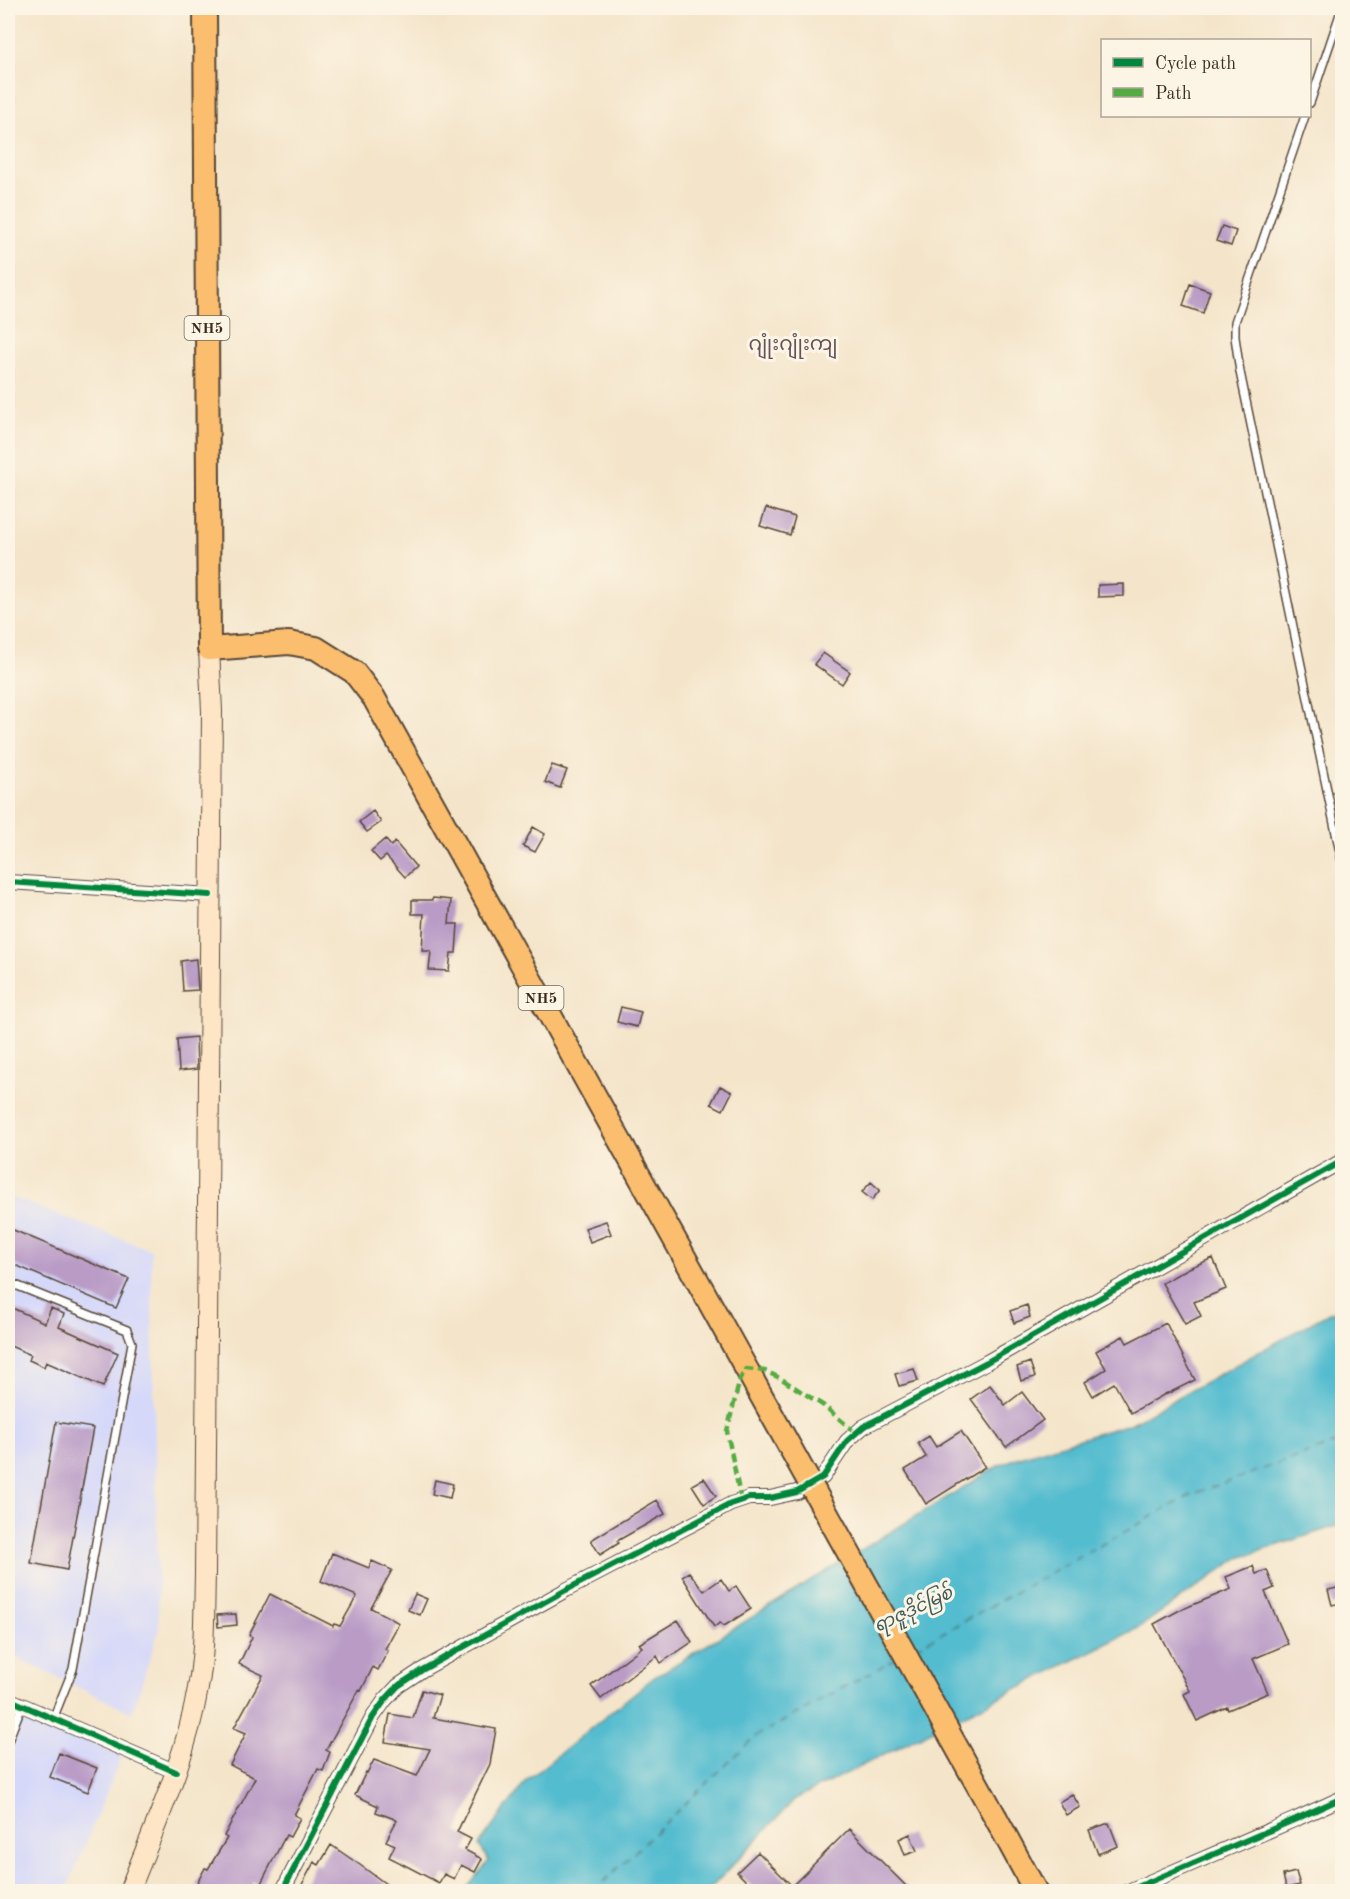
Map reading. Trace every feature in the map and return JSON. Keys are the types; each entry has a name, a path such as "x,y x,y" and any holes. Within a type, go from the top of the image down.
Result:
{"highway":[{"name":"NH5","path":"205,8 209,649 289,642 316,648 354,672 374,698 1036,1892"}],"main road":[{"path":"129,1892 176,1772 194,1708 203,1652 212,711 209,649"}],"street":[{"path":"8,882 210,895"},
{"path":"282,1892 373,1717 398,1686 566,1590 731,1504 749,1498 770,1498 797,1492 823,1477 848,1441 863,1427 987,1362 1342,1161"},
{"path":"8,1699 176,1772"},
{"path":"1126,1892 1296,1820 1342,1798"}],"lane":[{"path":"1311,100 1342,8"},
{"path":"1305,117 1235,322 1235,337 1240,372 1342,862"},
{"path":"8,1282 127,1330 132,1343 73,1669 53,1719"},
{"path":"8,1742 22,1706"}],"shaded area":[{"path":"8,1196 151,1250 159,1630 132,1713 8,1654"},
{"path":"8,1708 122,1755 66,1891 8,1891"}],"water":[{"name":"ရာဇူဒိုင်မြစ်","path":"1342,1309 1342,1524 1239,1558 1138,1628 795,1799 708,1891 464,1892 489,1861 479,1845 526,1781 653,1678 998,1466 1017,1458 1132,1423 1331,1312"}],"building":[{"path":"1222,226 1236,231 1231,246 1216,241"},
{"path":"1190,284 1210,291 1203,313 1183,306"},
{"path":"766,508 795,517 790,535 760,526"},
{"path":"1124,584 1124,596 1098,597 1098,585"},
{"path":"823,653 850,672 842,684 814,664"},
{"path":"552,765 567,770 560,788 545,782"},
{"path":"373,811 381,822 367,832 359,822"},
{"path":"533,827 545,834 535,852 523,846"},
{"path":"385,839 391,846 395,842 416,867 405,877 386,856 380,861 371,851"},
{"path":"433,898 451,900 449,924 458,924 456,953 451,953 449,971 429,970 431,951 422,951 424,914 412,914 412,900 432,900"},
{"path":"196,959 198,990 183,991 181,961"},
{"path":"621,1007 641,1012 637,1027 617,1022"},
{"path":"196,1037 197,1069 179,1071 177,1039"},
{"path":"720,1086 732,1092 723,1110 711,1104"},
{"path":"871,1182 880,1190 872,1200 862,1192"},
{"path":"606,1221 611,1234 590,1242 585,1228"},
{"path":"11,1229 129,1279 116,1308 8,1262 8,1238"},
{"path":"1213,1258 1226,1289 1194,1302 1201,1316 1185,1324 1162,1283"},
{"path":"1027,1305 1030,1317 1014,1323 1010,1311"},
{"path":"8,1306 45,1323 51,1308 64,1314 59,1327 118,1353 103,1387 46,1362 44,1367 29,1360 31,1355 8,1345"},
{"path":"1166,1323 1195,1380 1131,1413 1114,1383 1093,1396 1085,1382 1106,1369 1096,1351 1123,1336 1127,1343"},
{"path":"1030,1362 1035,1377 1021,1381 1017,1367"},
{"path":"914,1369 918,1381 899,1386 895,1374"},
{"path":"990,1385 1005,1405 1022,1392 1043,1420 1006,1447 971,1399"},
{"path":"56,1422 93,1428 67,1570 31,1563"},
{"path":"961,1431 985,1467 926,1504 905,1470 926,1457 918,1443 929,1436 936,1447"},
{"path":"704,1478 716,1496 704,1504 692,1485"},
{"path":"435,1480 453,1484 450,1498 432,1494"},
{"path":"657,1500 665,1514 617,1541 619,1543 600,1555 591,1540"},
{"path":"332,1553 369,1568 372,1561 392,1570 371,1608 399,1623 385,1649 388,1651 378,1670 373,1667 326,1750 330,1752 323,1771 318,1769 294,1815 300,1818 290,1837 286,1835 260,1885 253,1882 248,1892 208,1892 196,1885 205,1868 208,1869 227,1838 224,1836 255,1778 230,1765 246,1733 234,1728 263,1675 239,1664 252,1637 249,1635 270,1594 333,1626 334,1624 340,1626 357,1596 321,1581"},
{"path":"1253,1566 1256,1574 1267,1570 1274,1588 1265,1592 1288,1644 1253,1659 1268,1693 1228,1710 1227,1707 1197,1721 1184,1694 1190,1691 1154,1624 1178,1611 1231,1589 1226,1577"},
{"path":"689,1572 704,1591 721,1579 729,1591 736,1586 751,1609 724,1626 720,1623 714,1627 682,1576"},
{"path":"1342,1587 1342,1603 1332,1605 1328,1590"},
{"path":"415,1594 427,1599 420,1615 408,1610"},
{"path":"236,1614 237,1625 218,1627 217,1615"},
{"path":"678,1620 692,1642 661,1663 657,1656 601,1699 591,1686 642,1647 639,1644"},
{"path":"422,1690 440,1695 433,1718 496,1729 490,1764 457,1832 471,1839 465,1850 482,1859 475,1872 461,1865 454,1879 444,1874 439,1883 389,1857 395,1845 386,1841 397,1820 376,1812 378,1806 355,1795 374,1760 417,1776 430,1749 385,1742 390,1714 413,1718"},
{"path":"59,1753 97,1768 88,1792 50,1777"},
{"path":"1072,1794 1080,1807 1066,1815 1059,1802"},
{"path":"1109,1823 1118,1846 1098,1854 1089,1830"},
{"path":"849,1829 912,1892 757,1892 737,1872 758,1852 792,1886"},
{"path":"910,1834 917,1851 905,1855 899,1839"},
{"path":"331,1845 397,1892 298,1892 314,1862 319,1865"},
{"path":"1296,1872 1300,1885 1286,1888 1283,1875"}],"ferry route":[{"path":"915,1648 1193,1494 1342,1441"},
{"path":"593,1892 755,1737 895,1659"}],"marked path":[{"path":"741,1501 727,1431 740,1379 746,1369 765,1371 780,1378 824,1406 856,1433"}],"cycle path":[{"path":"8,882 210,895"},
{"path":"282,1892 373,1717 398,1686 422,1670 566,1590 731,1504 749,1498 770,1498 797,1492 823,1477 847,1441 863,1427 987,1362 1342,1161"},
{"path":"8,1699 176,1772"},
{"path":"1126,1892 1342,1798"}],"district":[{"name":"ဂျုံးဂျုံးကျ","path":"793,343"}]}
